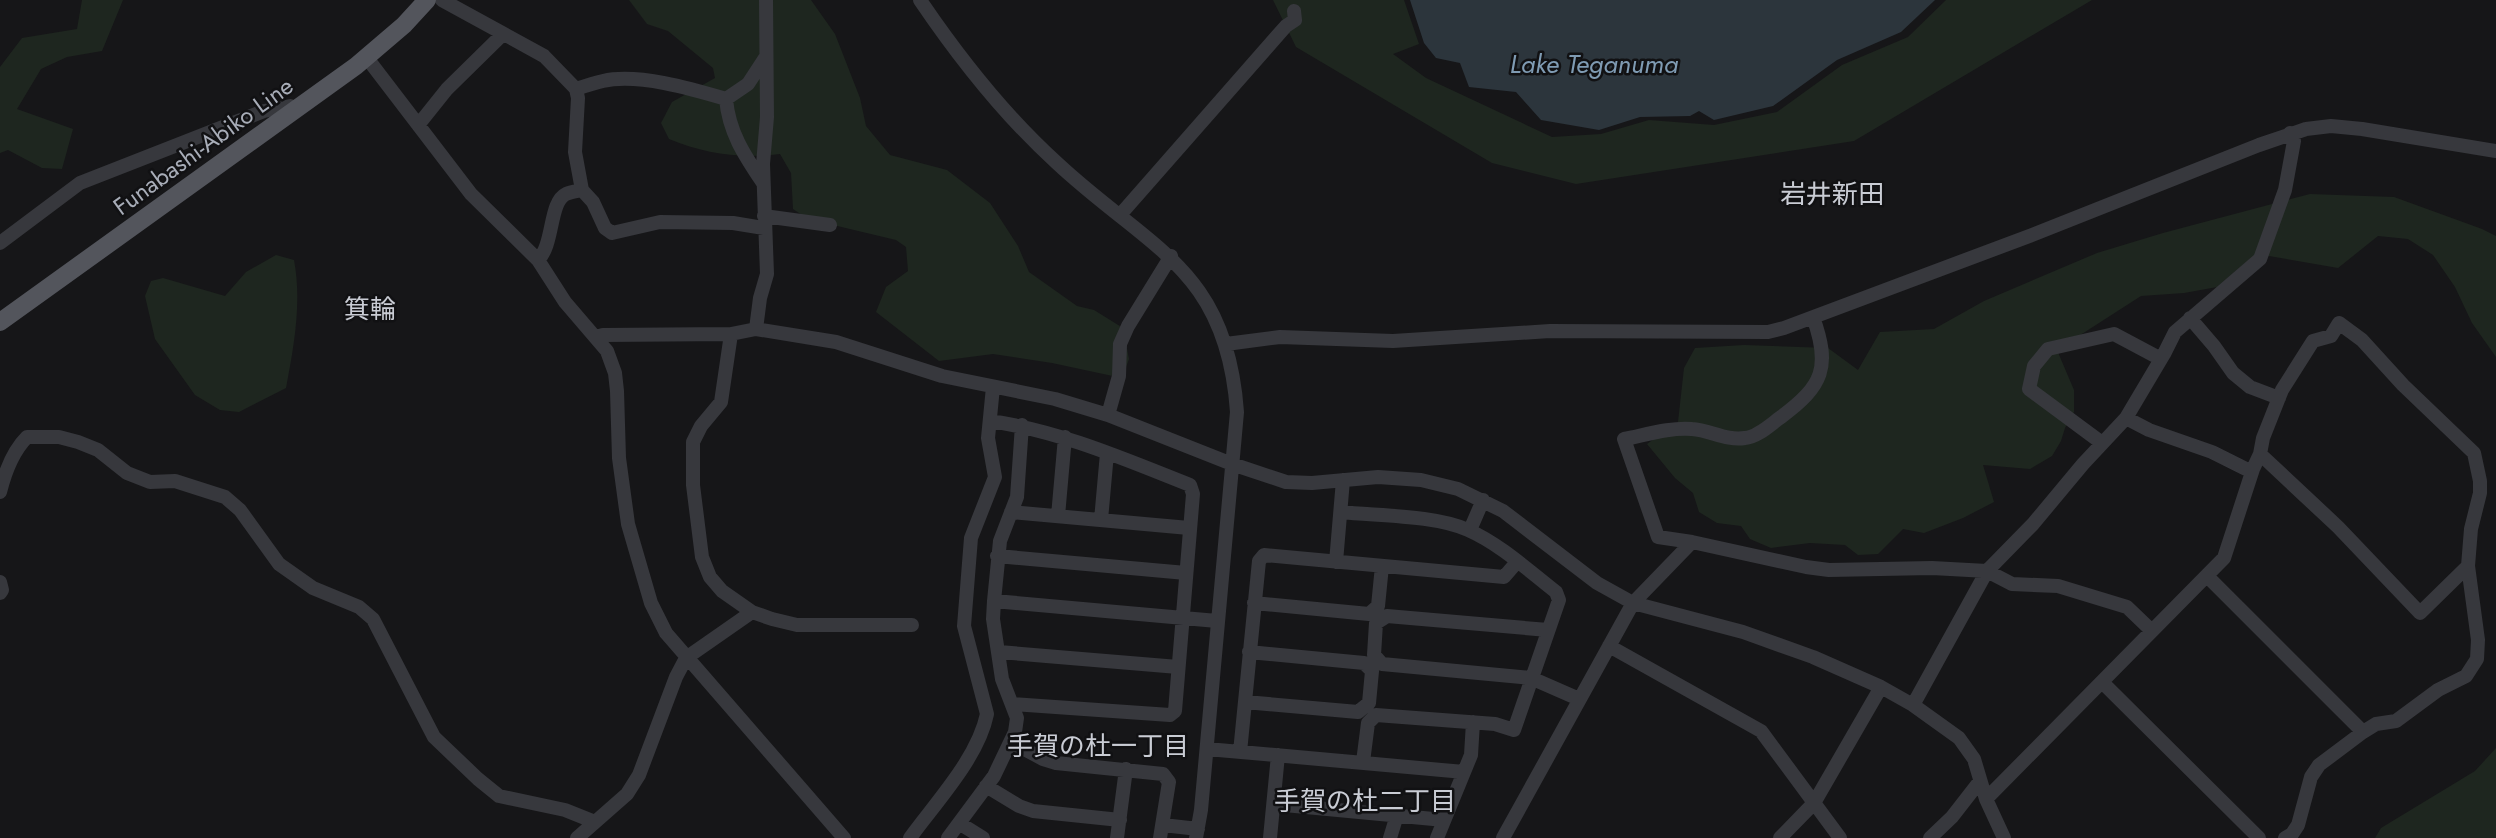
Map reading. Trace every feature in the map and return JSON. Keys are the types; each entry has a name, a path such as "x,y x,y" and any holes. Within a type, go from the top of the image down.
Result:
{"main road":[{"name":"Funabashi-Abiko Line","path":"0,322 367,58 427,0"}],"street":[{"path":"442,0 472,14 544,56 576,89 578,98 575,152 582,190 593,202 605,228 612,233 660,222 830,225"},
{"path":"757,329 760,298 767,274 763,184 767,117 766,0"},
{"path":"920,0 990,95 1021,130 1171,257 1208,303 1226,344 1233,374 1237,412 1233,464 1197,834 1161,832 1169,782 1163,774 1056,763 1011,742"},
{"path":"1120,215 1286,26 1295,20 1294,11"},
{"path":"419,124 447,89 503,34"},
{"path":"576,89 604,80 629,79 676,86 726,99 748,84 766,57"},
{"path":"367,58 471,194 538,260 565,302 607,351 615,373 623,492 639,566 651,603 666,633 686,658 844,838"},
{"path":"726,99 728,119 736,142 763,184"},
{"path":"0,243 80,183 264,111 290,106 293,112"},
{"path":"1226,344 1280,337 1393,341 1550,331 1768,332 2032,235 2306,129 2331,126 2362,129 2496,151"},
{"path":"1913,705 1987,571 2033,524 2126,418 2175,332 2260,259 2285,190 2294,141 2290,133"},
{"path":"538,260 551,233 559,199 566,194 582,190"},
{"path":"1108,415 1119,376 1120,344 1171,257"},
{"path":"1813,317 1822,342 1822,361 1817,382 1805,399 1766,428 1746,439 1723,437 1692,428 1624,439 1658,537 1829,570 1932,568 1987,571 2012,584 2058,586 2127,607 2152,631"},
{"path":"2190,318 2233,373 2250,387 2279,398"},
{"path":"1986,799 2224,558 2263,438 2279,398 2313,341 2330,336 2339,323 2362,341 2474,453 2480,493 2471,529 2468,566 2478,640 2477,659 2466,676 2438,690 2396,721 2376,724 2319,765 2311,777 2294,837"},
{"path":"596,337 731,334 757,329 836,342 942,376 1055,399 1108,415 1286,482 1312,483 1378,477 1421,480 1458,489 1511,517 1597,583 1633,603 1743,632 1813,657 1881,687 1913,705 1959,738 1974,759 1986,799 2004,838"},
{"path":"731,334 721,402 701,426 693,442 693,485 702,557 710,577 722,591 752,612 797,625 912,625"},
{"path":"2102,443 2029,389 2034,366 2048,349 2113,334 2161,359"},
{"path":"910,838 965,763 984,728 987,714 964,626 971,538 995,477 988,438 993,387"},
{"path":"2126,418 2149,430 2212,452 2252,472"},
{"path":"990,421 1022,425 1065,437 1189,485 1193,494 1175,711 1170,715 1012,704"},
{"path":"948,838 986,786 1015,732 1017,718 1002,679 993,619 997,556 1017,497 1022,425"},
{"path":"0,492 5,472 27,437 59,437 97,450 127,473 150,482 174,481 225,497 240,510 279,565 313,588 359,607 373,619 434,737 478,779 499,796 565,810 595,822"},
{"path":"1058,516 1065,437"},
{"path":"1101,520 1107,453"},
{"path":"2260,454 2338,527 2420,613 2468,566"},
{"path":"1336,562 1343,480"},
{"path":"1469,530 1483,500"},
{"path":"1011,512 1189,528"},
{"path":"1340,512 1444,522 1469,530 1556,592 1559,600 1514,730 1496,724 1376,715 1368,723 1363,762"},
{"path":"1503,838 1633,603 1692,542"},
{"path":"1240,751 1259,561 1264,555 1504,577 1517,562"},
{"path":"997,556 1186,573"},
{"path":"1254,603 1369,614 1378,606 1382,566"},
{"path":"2207,576 2363,732"},
{"path":"0,582 0,593"},
{"path":"994,601 1217,621"},
{"path":"577,838 627,794 639,775 676,677 686,658 752,612"},
{"path":"1548,630 1387,616 1376,623 1374,655 1382,664 1531,678 1579,699"},
{"path":"1609,646 1761,731 1840,838"},
{"path":"999,652 1178,667"},
{"path":"1245,702 1358,712 1370,703 1371,671 1364,663 1249,652"},
{"path":"2103,683 2259,838"},
{"path":"1780,838 1814,803 1881,687"},
{"path":"1437,838 1471,755 1473,722"},
{"path":"1207,749 1464,772"},
{"path":"1270,838 1278,755"},
{"path":"1117,838 1126,769"},
{"path":"1930,838 1952,817 1980,781"},
{"path":"986,786 1019,806 1033,811 1120,820"},
{"path":"1274,804 1444,820"},
{"path":"1390,838 1396,815"},
{"path":"959,822 983,838"}],"shaded area":[{"path":"82,0 123,0 102,51 67,57 41,69 17,109 73,129 62,169 42,168 8,150 0,153 0,67 22,38 77,29"},
{"path":"629,0 811,0 835,34 860,98 866,126 890,155 947,170 990,203 1018,246 1029,272 1077,306 1094,310 1123,328 1129,359 1122,378 993,354 939,361 876,312 886,287 908,271 906,247 896,240 808,219 793,209 791,173 780,154 723,154 669,139 661,123 672,102 715,78 713,68 668,31 647,24"},
{"path":"1273,0 1404,0 1419,44 1393,54 1426,78 1552,137 1601,134 1649,120 1714,125 1777,112 1842,65 1908,37 1946,0 2092,0 1854,141 1576,184 1492,163 1296,47"},
{"path":"2310,194 2394,197 2496,236 2496,357 2472,323 2455,287 2433,255 2408,239 2378,236 2338,268 2269,256 2250,259 2217,287 2141,296 2057,350 2074,390 2074,412 2052,456 2030,469 1983,465 1994,502 1924,533 1903,529 1878,554 1858,555 1845,545 1810,543 1771,548 1750,539 1741,526 1717,523 1699,512 1693,493 1675,478 1647,444 1678,422 1684,368 1695,348 1744,345 1828,348 1858,370 1880,332 1934,329 1984,301 2097,253"},
{"path":"276,255 294,260 296,276 296,324 286,388 239,412 220,410 195,395 155,339 145,296 151,281 163,278 225,296 246,272"},
{"path":"2496,748 2496,838 2375,838 2381,828 2475,771"}],"water":[{"name":"Lake Teganuma","path":"1410,0 1935,0 1901,32 1837,60 1773,106 1714,120 1699,111 1690,116 1640,117 1599,130 1541,120 1516,92 1469,87 1460,63 1436,58 1424,43"}],"district":[{"name":"岩井新田","path":"1832,194"},
{"name":"箕輪","path":"370,309"},
{"name":"手賀の杜一丁目","path":"1098,746"},
{"name":"手賀の杜二丁目","path":"1365,801"}]}
